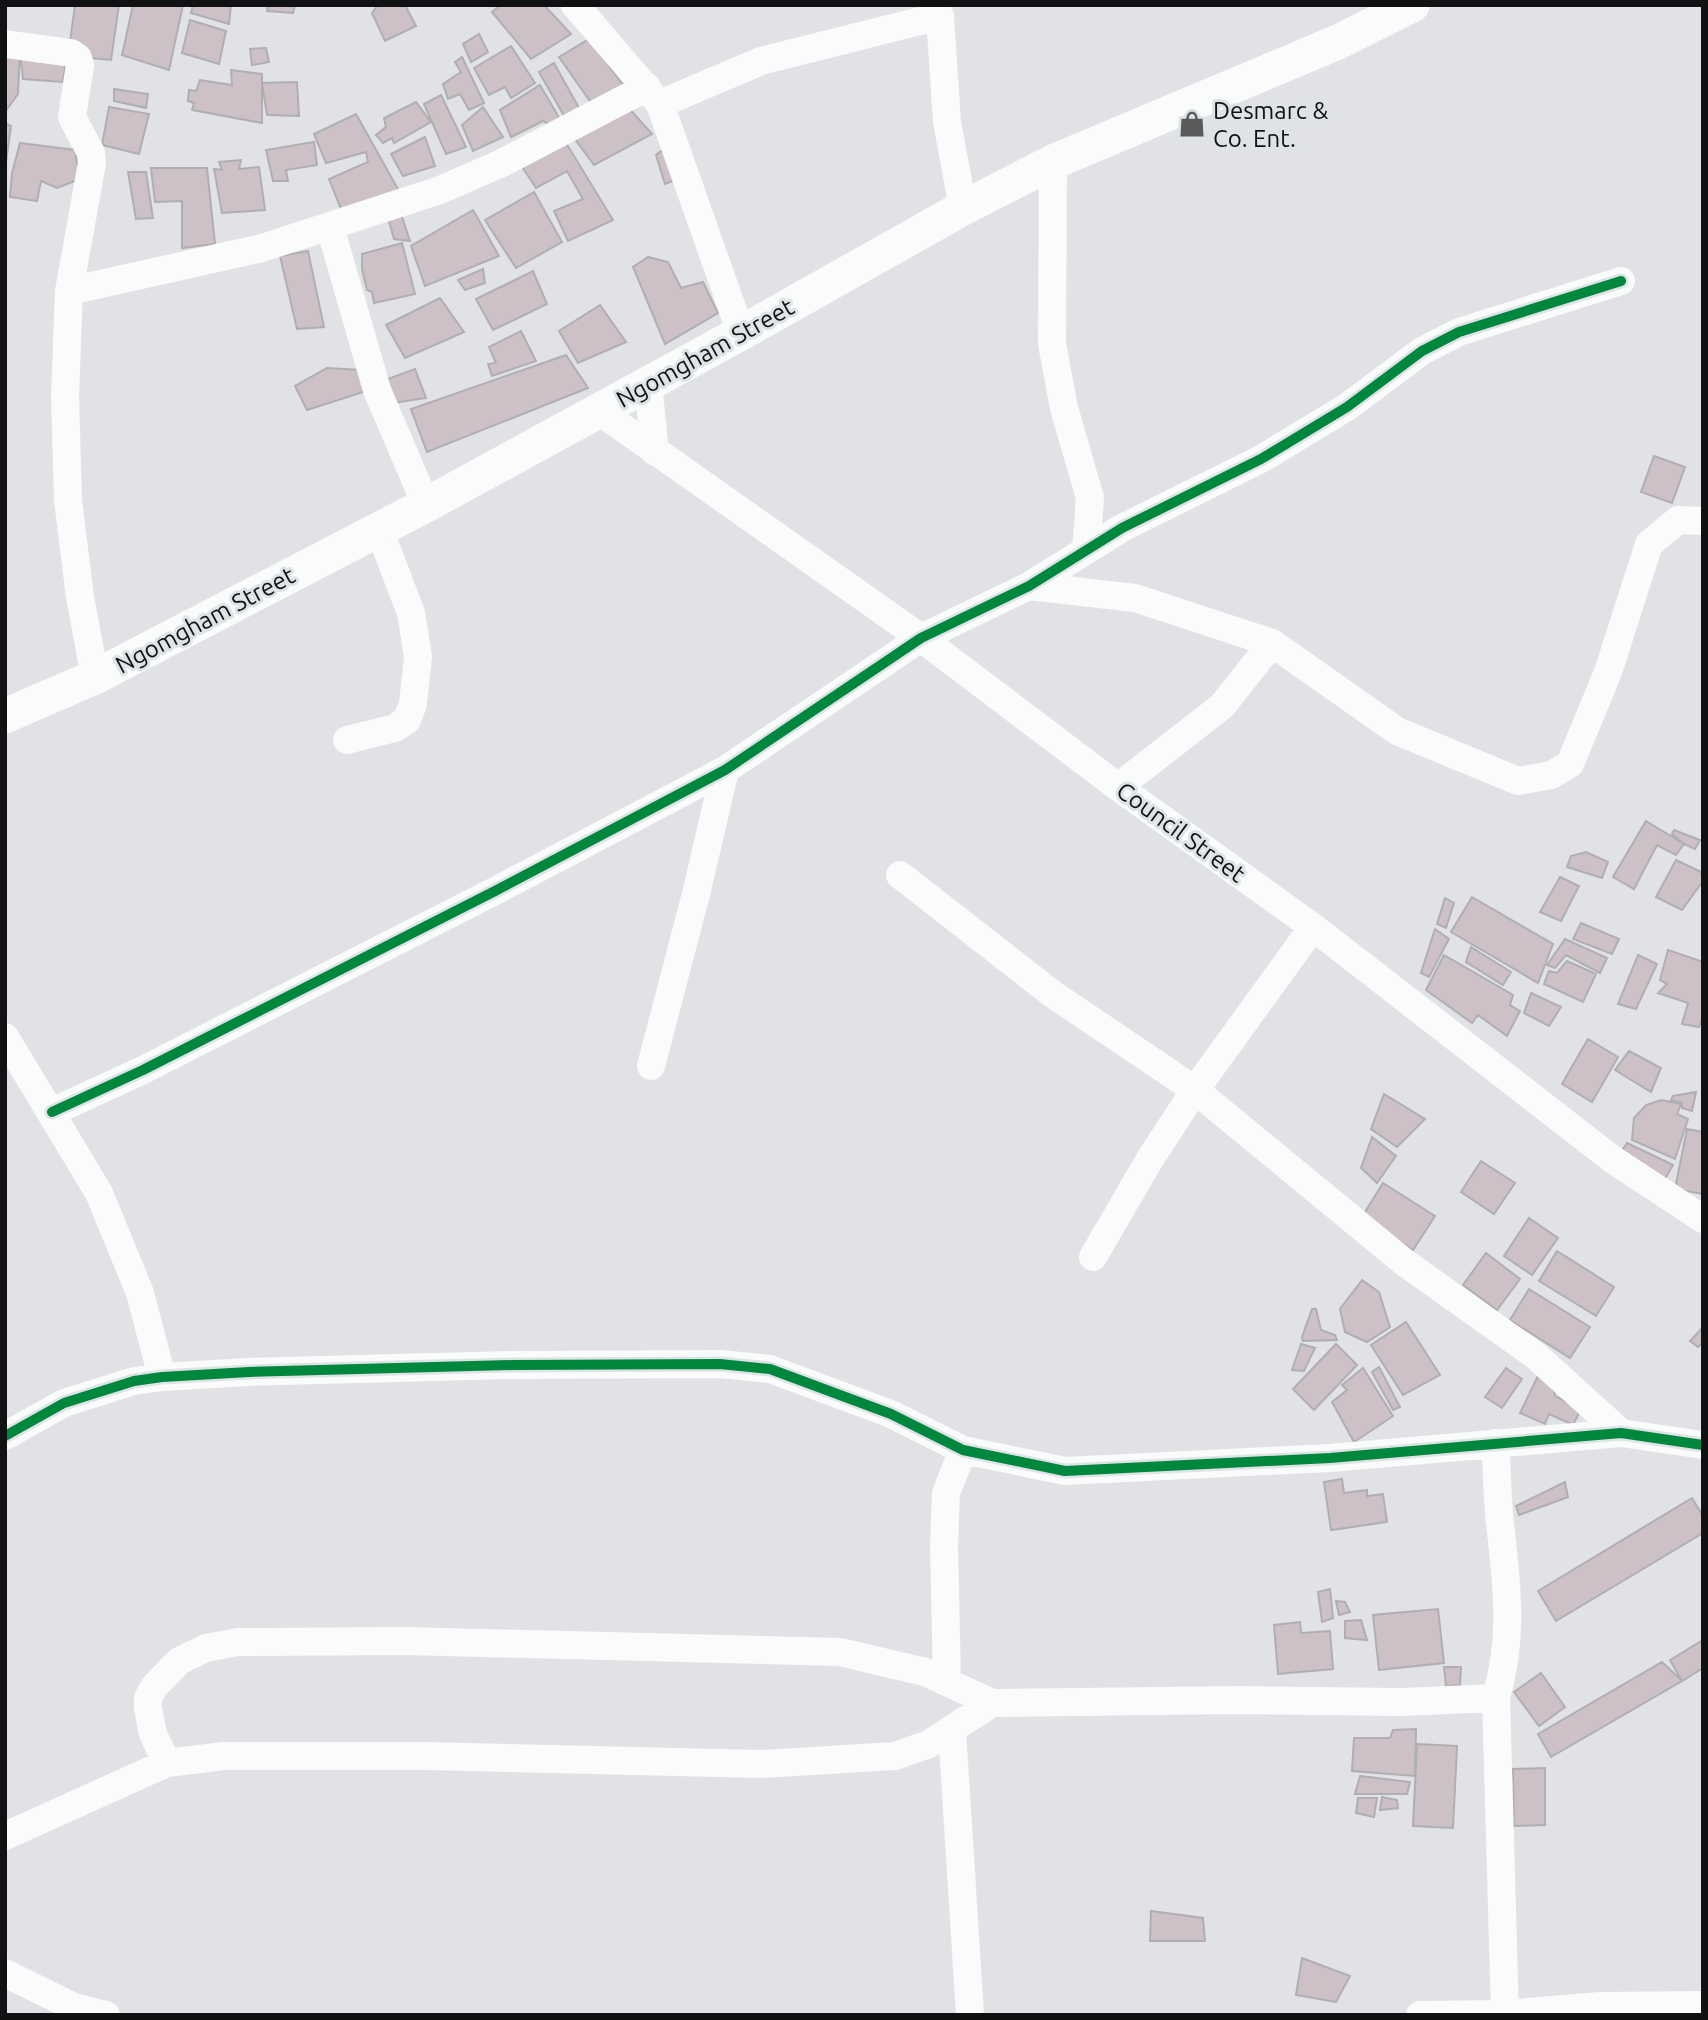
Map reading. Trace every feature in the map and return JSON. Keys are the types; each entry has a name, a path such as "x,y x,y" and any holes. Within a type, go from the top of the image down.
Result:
{"main road":[{"name":"Ngomgham Street","path":"9,711 95,677 426,505 741,333 962,208 1052,162 1338,42 1412,5"}],"street":[{"path":"575,5 654,96 741,333"},
{"path":"69,291 262,248 330,227 453,185 654,96 761,61 939,11 947,122 962,208"},
{"path":"5,44 71,53 78,58 80,65 72,117 90,153 92,163 69,291 65,395 68,500 80,597 95,677"},
{"path":"1052,162 1052,344 1064,408 1090,498 1086,550"},
{"path":"330,227 377,390 426,505"},
{"path":"52,1112 192,1045 725,770 921,638 1029,586 1122,528 1261,458 1346,407 1422,351 1459,332 1621,281"},
{"path":"648,384 655,452"},
{"name":"Council Street","path":"599,411 921,638 1118,787 1313,927 1612,1158 1703,1219"},
{"path":"1090,498 1122,528"},
{"path":"1029,586 1135,598 1272,643 1397,731 1518,782 1551,775 1570,764 1608,672 1649,544 1678,520 1703,521"},
{"path":"347,740 395,728 407,720 413,704 418,657 411,613 379,529"},
{"path":"1118,787 1222,706 1272,643"},
{"path":"652,1066 725,770"},
{"path":"900,875 1054,995 1195,1090 1404,1262 1536,1356 1621,1433"},
{"path":"1093,1257 1195,1090 1313,927"},
{"path":"5,1037 99,1193 140,1293 162,1377"},
{"path":"5,1436 64,1403 134,1381 162,1377 513,1365 720,1364 770,1369 891,1414 963,1450 1065,1471 1330,1458 1621,1433 1703,1445"},
{"path":"1495,1443 1509,1607 1504,1669 1496,1698 1505,2014"},
{"path":"947,1681 944,1545 946,1493 963,1450"},
{"path":"167,1763 153,1734 148,1708 148,1698 154,1687 179,1661 206,1648 238,1642 405,1641 840,1652 925,1672 992,1703 1238,1700 1401,1702 1496,1698"},
{"path":"5,1836 167,1763 224,1756 293,1756 761,1764 895,1756 929,1744 992,1703"},
{"path":"952,1730 970,2015"},
{"path":"5,1973 74,2007 106,2015"},
{"path":"1420,2015 1505,2014 1601,2006 1703,2005"}],"building":[{"path":"75,5 119,5 111,60 90,58 70,42"},
{"path":"133,5 183,5 169,70 122,55"},
{"path":"193,5 231,5 229,24 191,13"},
{"path":"268,5 295,5 293,13 267,11"},
{"path":"378,5 405,5 416,26 385,41 372,13"},
{"path":"500,5 544,5 571,34 531,59 492,12"},
{"path":"190,20 226,31 219,64 182,53"},
{"path":"479,34 488,52 471,62 463,44"},
{"path":"589,39 626,89 594,107 559,57"},
{"path":"511,46 535,83 511,98 505,87 489,95 474,68"},
{"path":"266,48 269,62 252,65 250,49"},
{"path":"5,51 20,52 18,94 5,112"},
{"path":"20,52 66,59 63,82 23,79"},
{"path":"462,57 484,103 469,110 460,94 448,99 443,84 461,72 455,62"},
{"path":"554,63 583,115 566,119 539,72"},
{"path":"231,70 262,74 262,123 192,110 194,103 188,101 189,90 196,91 200,80 232,85"},
{"path":"297,82 299,116 267,115 262,83"},
{"path":"540,85 561,121 551,126 543,121 511,137 500,110"},
{"path":"114,89 148,94 146,108 114,101"},
{"path":"441,95 466,147 446,154 424,104"},
{"path":"416,102 431,122 394,143 392,138 383,143 376,135 386,127 384,118"},
{"path":"627,106 652,134 594,165 574,138"},
{"path":"109,107 149,114 139,154 102,145"},
{"path":"483,107 503,137 473,151 462,125"},
{"path":"356,114 399,191 341,209 329,179 368,162 366,152 326,163 314,134"},
{"path":"5,123 11,126 5,169"},
{"path":"425,137 435,166 403,176 391,154"},
{"path":"563,138 613,220 568,241 554,211 583,199 567,171 536,188 519,162"},
{"path":"314,142 317,165 286,170 288,181 273,181 266,150"},
{"path":"20,143 75,150 80,179 57,188 41,181 37,201 10,197 12,173"},
{"path":"668,146 681,178 665,184 656,155"},
{"path":"241,160 239,169 259,167 265,210 222,213 214,169 222,170 219,162"},
{"path":"151,168 207,168 215,244 182,248 182,201 155,202"},
{"path":"128,172 146,172 153,218 136,219"},
{"path":"534,192 562,242 516,268 485,220"},
{"path":"473,210 499,256 425,286 411,246"},
{"path":"401,214 410,241 394,239 388,218"},
{"path":"402,243 415,294 374,303 372,292 367,290 362,254"},
{"path":"308,251 324,327 297,329 280,256"},
{"path":"648,257 668,262 681,288 703,282 718,313 665,344 633,267"},
{"path":"483,269 485,283 465,290 458,280"},
{"path":"533,271 547,304 493,330 476,299"},
{"path":"440,298 464,332 405,358 386,325"},
{"path":"600,305 626,342 578,363 559,331"},
{"path":"521,331 536,361 492,376 488,364 496,363 489,347"},
{"path":"566,355 588,388 427,452 411,409"},
{"path":"327,368 362,370 369,390 307,410 295,386"},
{"path":"415,369 426,398 394,403 385,380"},
{"path":"1654,456 1685,467 1672,503 1641,492"},
{"path":"1646,821 1684,844 1676,855 1657,845 1634,889 1613,877"},
{"path":"1674,830 1700,840 1695,849 1672,834"},
{"path":"1586,852 1608,862 1602,878 1567,867 1571,856"},
{"path":"1676,860 1703,873 1703,881 1682,910 1656,897"},
{"path":"1560,877 1579,886 1561,921 1540,912"},
{"path":"1472,897 1553,944 1538,983 1451,932"},
{"path":"1445,898 1454,903 1446,928 1437,924"},
{"path":"1581,923 1619,939 1612,954 1573,939"},
{"path":"1435,929 1449,939 1429,977 1421,973"},
{"path":"1565,939 1607,958 1600,973 1566,955 1555,968 1547,965"},
{"path":"1471,947 1511,972 1503,985 1466,962"},
{"path":"1668,950 1703,962 1703,1016 1699,1027 1682,1024 1688,1003 1658,993 1667,984 1660,980"},
{"path":"1444,955 1513,995 1510,1005 1520,1011 1507,1036 1478,1015 1472,1023 1426,990"},
{"path":"1638,955 1657,964 1636,1009 1618,1004"},
{"path":"1567,961 1596,974 1583,1002 1544,984 1549,971 1557,973"},
{"path":"1531,993 1561,1007 1549,1026 1524,1013"},
{"path":"1588,1039 1618,1057 1592,1102 1562,1084"},
{"path":"1629,1051 1661,1068 1651,1092 1615,1070"},
{"path":"1696,1092 1692,1111 1682,1108 1682,1103 1671,1100 1673,1096"},
{"path":"1384,1094 1425,1119 1397,1147 1371,1129"},
{"path":"1661,1100 1681,1104 1677,1114 1688,1119 1675,1159 1632,1140 1634,1118 1646,1105"},
{"path":"1687,1129 1703,1132 1703,1194 1675,1189"},
{"path":"1372,1137 1396,1156 1377,1183 1361,1168"},
{"path":"1627,1143 1673,1165 1662,1184 1618,1157"},
{"path":"1481,1161 1515,1183 1494,1214 1461,1192"},
{"path":"1383,1183 1435,1216 1413,1250 1362,1217"},
{"path":"1529,1218 1558,1238 1532,1275 1504,1256"},
{"path":"1557,1251 1614,1287 1596,1316 1539,1281"},
{"path":"1486,1253 1520,1279 1497,1310 1463,1285"},
{"path":"1362,1280 1379,1292 1390,1327 1367,1342 1345,1332 1340,1309"},
{"path":"1529,1289 1590,1327 1570,1358 1510,1320"},
{"path":"1312,1309 1316,1309 1321,1330 1335,1335 1337,1340 1303,1341"},
{"path":"1406,1322 1440,1375 1403,1395 1371,1345"},
{"path":"1703,1327 1703,1342 1698,1347 1690,1341"},
{"path":"1301,1344 1315,1348 1304,1371 1292,1370"},
{"path":"1336,1344 1357,1365 1314,1410 1293,1389"},
{"path":"1379,1367 1400,1407 1393,1410 1372,1372"},
{"path":"1363,1368 1393,1416 1354,1442 1332,1402 1347,1390 1342,1385"},
{"path":"1506,1368 1522,1379 1502,1408 1485,1397"},
{"path":"1539,1374 1553,1382 1555,1396 1581,1409 1573,1425 1549,1414 1545,1424 1520,1413"},
{"path":"1342,1479 1344,1493 1367,1490 1367,1496 1383,1494 1387,1522 1331,1530 1324,1482"},
{"path":"1565,1482 1568,1497 1519,1515 1516,1506"},
{"path":"1692,1498 1703,1516 1703,1533 1556,1621 1538,1591"},
{"path":"1330,1589 1333,1618 1322,1622 1318,1592"},
{"path":"1336,1601 1345,1602 1350,1612 1339,1615"},
{"path":"1438,1609 1444,1663 1379,1670 1373,1615"},
{"path":"1361,1620 1367,1640 1345,1638 1345,1621"},
{"path":"1300,1622 1301,1633 1330,1631 1333,1669 1278,1674 1274,1625"},
{"path":"1703,1640 1703,1668 1682,1681 1670,1660"},
{"path":"1662,1662 1682,1681 1551,1757 1538,1734"},
{"path":"1444,1667 1461,1667 1460,1685 1446,1686"},
{"path":"1541,1673 1565,1707 1539,1726 1514,1692"},
{"path":"1416,1729 1415,1776 1352,1771 1354,1738 1390,1738 1393,1730"},
{"path":"1417,1744 1457,1746 1453,1828 1413,1826"},
{"path":"1545,1768 1545,1825 1514,1826 1513,1769"},
{"path":"1360,1776 1410,1782 1407,1794 1355,1794"},
{"path":"1382,1797 1397,1800 1398,1808 1380,1810"},
{"path":"1358,1798 1377,1798 1374,1817 1356,1813"},
{"path":"1151,1911 1203,1918 1205,1941 1150,1941"},
{"path":"1302,1958 1350,1976 1336,2002 1296,1995"}],"cycle path":[{"path":"52,1112 143,1070 495,891 725,770 921,638 1029,586 1122,528 1261,459 1347,407 1422,351 1459,332 1621,281"},
{"path":"5,1436 64,1403 134,1381 162,1377 513,1365 720,1364 770,1369 891,1414 963,1450 1065,1471 1330,1458 1621,1433 1703,1445"}],"place":[{"name":"Desmarc & Co. Ent.","path":"1192,124"}]}
